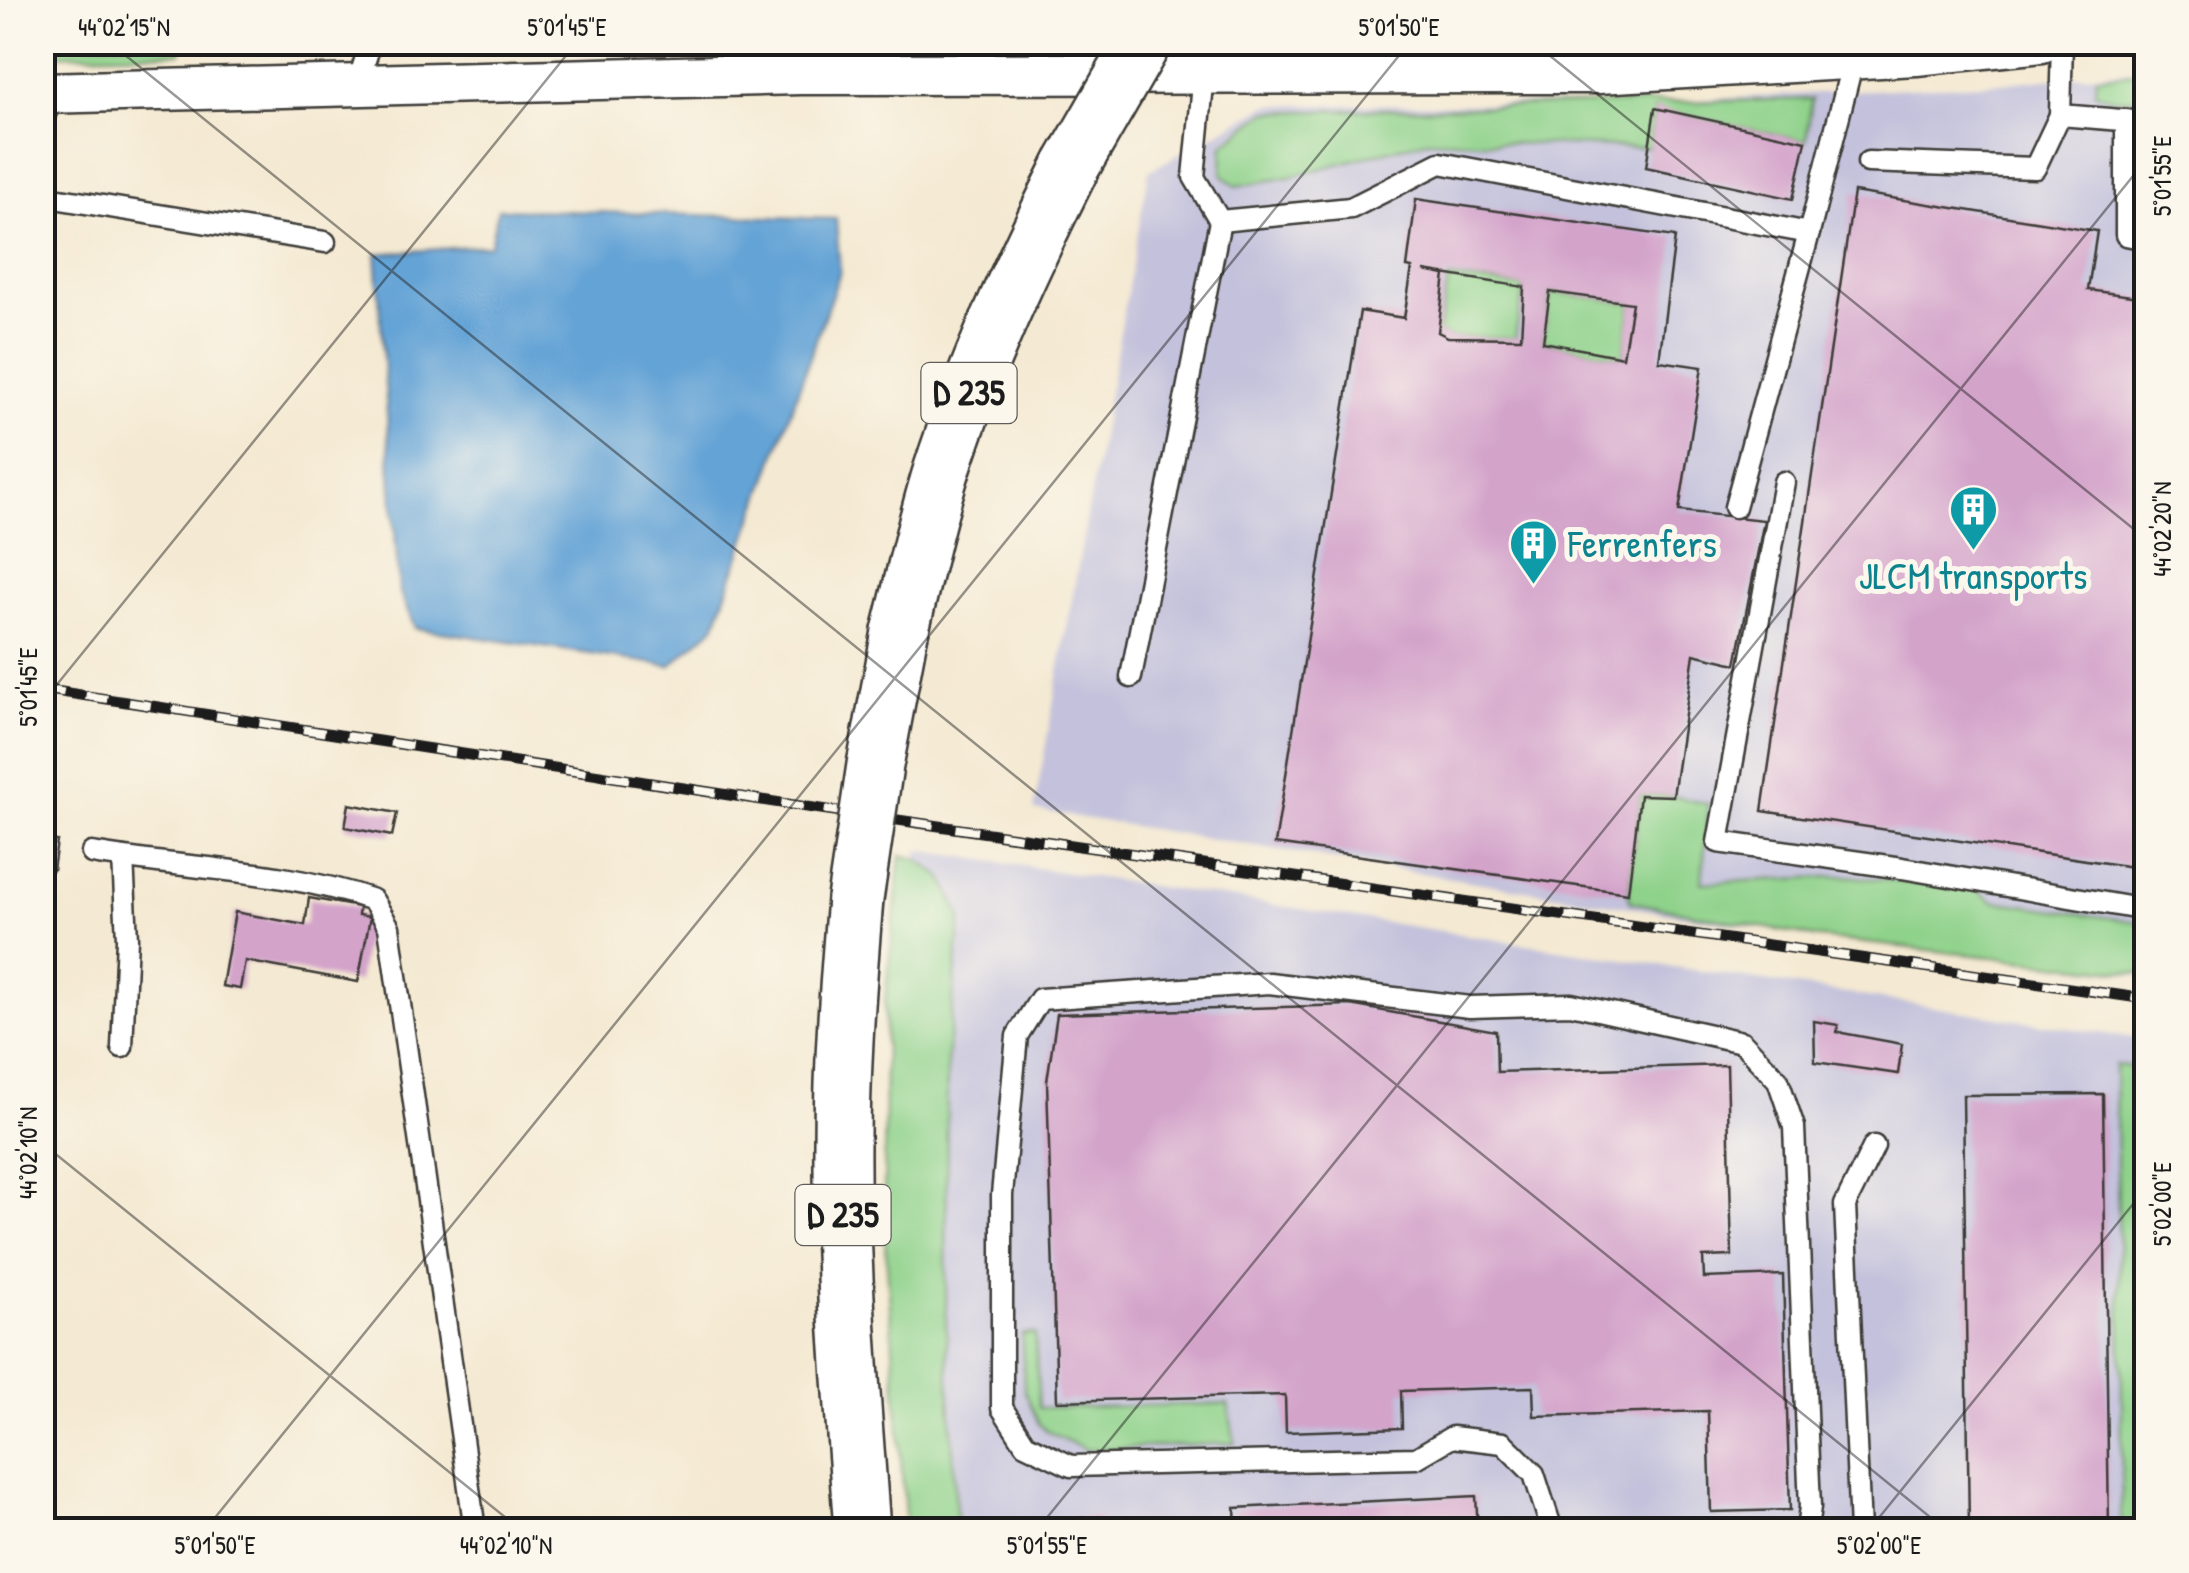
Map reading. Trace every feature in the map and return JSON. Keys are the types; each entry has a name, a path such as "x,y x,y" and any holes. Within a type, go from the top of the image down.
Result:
{"main road":[{"name":"D 235","path":"862,1530 844,1268 842,1145 844,1019 855,900 874,765 900,632 941,472 969,392 997,320 1071,167 1143,42"}],"street":[{"path":"46,103 802,58 1040,58 1204,74 1598,73 1674,56 2042,42"}],"lane":[{"path":"357,85 371,42"},
{"path":"1868,162 2035,168 2060,114 2062,42"},
{"path":"1735,507 1855,50"},
{"path":"1130,678 1220,221 1194,177 1204,74"},
{"path":"2060,114 2136,121 2126,235 2146,238"},
{"path":"1220,221 1350,208 1440,163 1809,233"},
{"path":"42,196 325,242"},
{"path":"1784,482 1718,842 1902,868 2146,910"},
{"path":"92,852 334,886 373,900 389,928 475,1530"},
{"path":"122,858 128,939 122,1047"},
{"path":"1552,1530 1534,1474 1503,1443 1452,1437 1416,1458 1071,1466 1025,1444 1002,1408 1002,1196 1017,1036 1040,999 1270,982 1470,1008 1571,1004 1742,1042 1778,1080 1794,1128 1810,1507 1807,1530"},
{"path":"1860,1530 1845,1206 1874,1146"}],"shaded area":[{"path":"2146,69 2146,976 1819,938 1034,810 1149,171 1267,105 1640,103 2016,82"},
{"path":"919,850 2146,1040 2146,1530 959,1530 899,931"}],"green space":[{"path":"42,43 183,43 180,53 43,55"},
{"path":"2146,72 2146,97 2121,100 2095,93 2096,77"},
{"path":"1812,99 1806,141 1655,109 1649,148 1427,140 1290,177 1236,186 1222,174 1223,145 1266,112"},
{"path":"1449,278 1524,287 1515,338 1448,337 1438,332"},
{"path":"1550,292 1632,303 1623,357 1543,342"},
{"path":"1640,795 1673,796 1708,804 1702,883 1846,876 1976,889 1993,901 2146,923 2146,974 1819,938 1631,902 1628,893"},
{"path":"901,855 917,859 943,878 961,917 947,1060 946,1321 957,1530 906,1530 884,1224 885,1000"},
{"path":"2115,1065 2146,1068 2146,1530 2121,1530"},
{"path":"1022,1334 1035,1334 1039,1408 1228,1404 1235,1443 1087,1450 1050,1433 1039,1424 1024,1390"}],"water":[{"path":"498,209 836,219 840,272 715,626 670,666 415,628 399,590 376,254 490,245"}],"building":[{"path":"1655,108 1806,141 1793,199 1646,167"},
{"name":"JLCM transports","path":"1854,192 2097,231 2088,290 2146,298 2146,869 1762,811"},
{"name":"Ferrenfers","path":"1416,199 1675,237 1659,361 1702,367 1679,511 1764,520 1736,664 1694,654 1673,796 1640,795 1628,893 1275,844 1360,311 1404,318 1412,268 1407,267","holes":["1424,271 1524,287 1521,338 1448,337 1438,332 1445,275","1550,292 1632,303 1623,357 1543,342"]},
{"path":"349,804 397,813 392,836 345,827"},
{"path":"42,839 57,841 53,870 42,868"},
{"path":"309,898 359,907 358,915 370,917 358,982 245,961 240,989 222,986 235,912 305,925"},
{"path":"1350,1005 1496,1031 1497,1072 1727,1065 1732,1256 1703,1257 1704,1278 1783,1275 1790,1510 1711,1512 1708,1411 1534,1416 1533,1387 1401,1391 1402,1428 1286,1432 1285,1395 1057,1401 1047,1081 1057,1014"},
{"path":"1814,1021 1838,1025 1837,1032 1902,1044 1898,1074 1815,1062"},
{"path":"2103,1094 2109,1530 1969,1530 1963,1095"},
{"path":"1476,1496 1478,1530 1236,1530 1235,1508"},
{"path":"1099,1517 1100,1530 1011,1530 1010,1522"}],"railway":[{"path":"42,689 807,807 2146,999"}],"place":[{"name":"JLCM transports","path":"1973,552"},
{"name":"Ferrenfers","path":"1533,586"}]}
